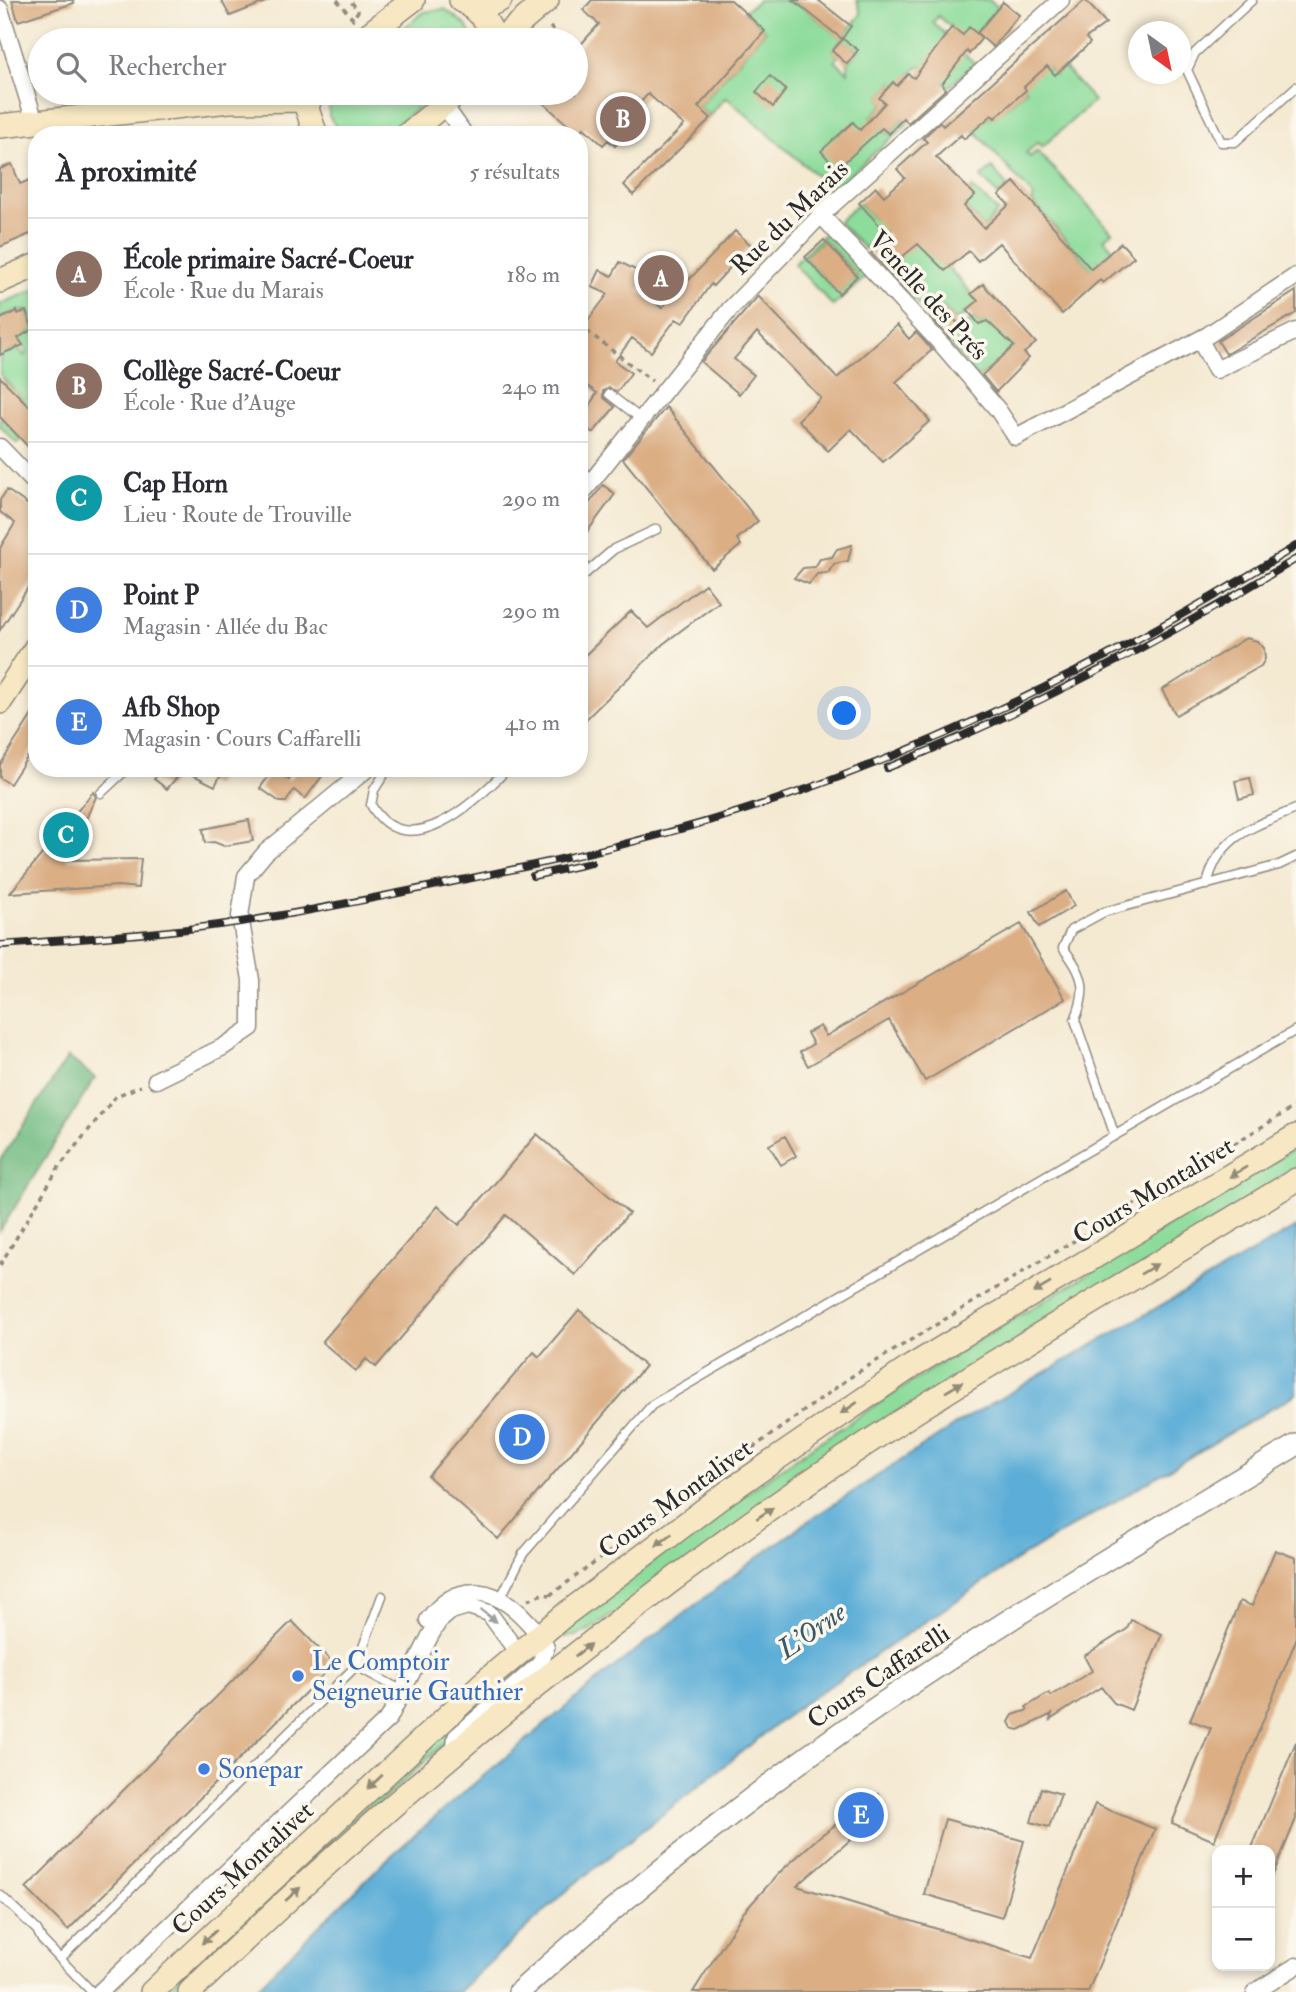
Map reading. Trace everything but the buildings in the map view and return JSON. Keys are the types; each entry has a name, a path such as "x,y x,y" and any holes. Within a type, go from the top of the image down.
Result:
{"main road":[{"path":"377,28 413,0"},
{"path":"469,5 500,0"},
{"path":"514,28 547,0"},
{"path":"469,5 488,28"},
{"path":"0,126 192,105"},
{"path":"308,105 313,126"},
{"path":"418,126 443,105"},
{"path":"0,281 28,269"},
{"path":"0,702 28,660"},
{"name":"Cours Montalivet","path":"152,1992 425,1735 518,1653 728,1492 912,1366 1296,1136"},
{"name":"Cours Montalivet","path":"190,1992 310,1879 532,1689 735,1533 933,1400 1296,1180"}],"street":[{"name":"Rue du Marais","path":"588,486 730,309 821,215 1061,0"},
{"path":"0,9 28,102"},
{"path":"29,105 34,122"},
{"path":"452,105 461,126"},
{"name":"Venelle des Prés","path":"821,215 876,271 998,410 1016,437 1200,340"},
{"path":"1296,276 1200,340 1216,370 1296,331"},
{"path":"0,447 28,476"},
{"path":"156,1080 223,1047 251,1028 251,980 240,916 246,876 266,852 357,777"},
{"name":"Cours Caffarelli","path":"519,1992 638,1888 840,1734 1065,1585 1296,1445"},
{"path":"411,1674 410,1661 424,1626 444,1603 465,1593 480,1591 501,1597 540,1635 546,1648 540,1664 456,1737 454,1755"},
{"path":"100,1992 388,1718 438,1622 460,1607 477,1607 489,1613 518,1653"},
{"path":"1255,1992 1296,1966"}],"lane":[{"path":"1252,0 1195,53 1187,70 1221,142 1235,142 1296,87"},
{"path":"609,394 641,419"},
{"path":"588,571 614,549 657,529"},
{"path":"101,793 118,777"},
{"path":"382,777 374,790 371,805 380,821 396,830 424,830 456,815 484,794 500,777"},
{"path":"1207,885 1212,863 1219,850 1237,836 1296,809"},
{"path":"1115,1136 1075,1020 1083,1002 1083,989 1078,965 1063,948 1064,940 1071,930 1104,912 1279,865 1296,857"},
{"path":"501,1597 523,1555 652,1405 1296,1030"},
{"path":"60,1959 356,1666 382,1596"},
{"path":"356,1666 403,1691"},
{"path":"0,1895 37,1930 41,1940 92,1992"}],"path":[{"path":"337,0 353,19 358,11 350,0"},
{"path":"588,332 657,384"},
{"path":"0,1265 59,1167 116,1096 156,1080"},
{"path":"524,1604 542,1594 554,1597"}],"green space":[{"path":"759,0 793,0 842,38 861,14 857,0 989,0 1002,10 987,30 982,26 976,33 962,37 938,16 933,23 946,34 944,38 975,63 949,87 921,65 897,86 893,82 880,98 885,103 871,118 889,134 903,118 908,123 833,190 726,97 709,116 698,107 765,31 744,11","holes":["842,39 858,50 848,63 848,72 835,61 838,56 833,51"]},
{"path":"445,9 467,28 404,28 424,12"},
{"path":"1031,49 1055,75 1063,67 1094,101 1042,147 1038,142 1026,153 1030,157 1037,151 1112,232 1104,239 1113,250 1099,262 1104,268 1096,275 1032,201 1034,197 967,122 983,122 992,115 995,117 1026,90 1024,87"},
{"path":"329,105 421,105 395,126 336,126 329,116"},
{"path":"992,168 1008,187 998,195 981,177"},
{"path":"972,188 998,211 984,228 964,206"},
{"path":"859,203 873,218 884,208 896,221 865,249 838,222"},
{"path":"824,234 832,234 834,242 837,240 862,266 859,269 862,272 865,269 869,274 833,306 794,264","holes":["824,240 857,276 839,293 805,257"]},
{"path":"919,243 949,268 979,302 959,319 954,319 943,307 930,318 907,292 916,284 906,271 894,280 883,267 897,254"},
{"path":"28,293 28,316 26,311 16,311 0,319 0,304"},
{"path":"974,318 979,324 987,321 999,324 1026,354 1020,359 1011,350 978,378 946,341"},
{"path":"28,333 28,419 11,420 7,424 20,438 28,430 28,435 17,444 0,426 0,418 22,399 0,375 0,343 7,352 18,347 24,356 27,353 17,336"},
{"path":"68,1057 95,1078 0,1231 0,1160"},
{"path":"1296,1148 1296,1169 589,1630 576,1636 556,1637 675,1544 807,1450 938,1365"},
{"path":"527,1661 519,1674 176,1992 165,1992 506,1675"}],"water":[{"name":"L'Orne","path":"1296,1227 1296,1394 1023,1556 797,1708 572,1886 458,1992 252,1992 384,1862 457,1798 609,1671 738,1572 811,1519 963,1420"}],"railway":[{"path":"0,945 180,930 322,908 581,855 744,810 851,773 983,717 1111,653 1296,546"},
{"path":"887,768 993,722 1096,672 1196,618 1296,559"},
{"path":"533,876 591,863"}],"place":[{"name":"Collège Sacré-Coeur","path":"623,119"},
{"name":"École primaire Sacré-Coeur","path":"661,278"},
{"name":"Cap Horn","path":"66,835"},
{"name":"Point P","path":"522,1437"},
{"name":"Le Comptoir Seigneurie Gauthier","path":"298,1676"},
{"name":"Sonepar","path":"204,1769"},
{"name":"Afb Shop","path":"861,1815"}]}
